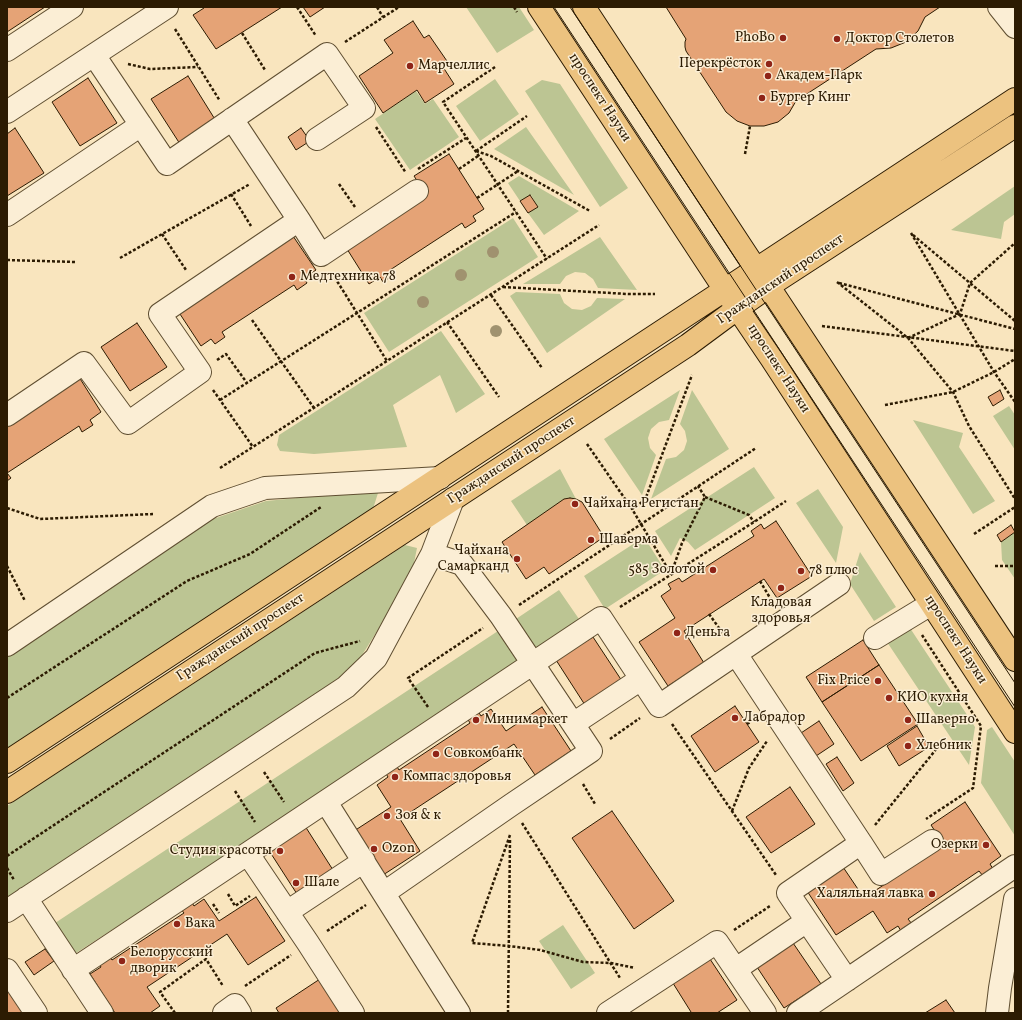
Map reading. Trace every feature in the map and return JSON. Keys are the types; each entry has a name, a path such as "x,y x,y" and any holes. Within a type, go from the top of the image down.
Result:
{"main road":[{"name":"проспект Науки","path":"539,7 1015,732"},
{"path":"584,7 1015,660"},
{"name":"Гражданский проспект","path":"7,762 725,290 1014,95"},
{"name":"Гражданский проспект","path":"7,792 452,499 688,346 738,308 769,287 1015,126"}],"street":[{"path":"7,50 72,7"},
{"path":"999,7 1015,27"},
{"path":"7,112 165,8"},
{"path":"94,55 167,164 335,49 364,108 317,138"},
{"path":"232,119 321,255 367,225 413,184"},
{"path":"7,215 141,125"},
{"path":"7,415 84,363 128,423 200,372 160,314 299,220"},
{"path":"7,645 212,506 265,488 440,478"},
{"path":"7,911 346,687 376,658 432,554 452,499"},
{"path":"384,893 591,751 501,616 462,564 432,554"},
{"path":"73,970 601,618 659,706 839,584"},
{"path":"875,638 931,604"},
{"path":"736,654 881,874 932,841"},
{"path":"573,724 641,679"},
{"path":"326,802 459,1013"},
{"path":"847,980 788,893 860,843"},
{"path":"248,854 353,1013"},
{"path":"287,912 364,861"},
{"path":"798,1013 1015,866"},
{"path":"26,898 102,1013"},
{"path":"997,1013 1015,899"},
{"path":"736,969 807,921"},
{"path":"608,1013 717,942 765,1013"},
{"path":"7,970 36,1013"}],"path":[{"path":"297,7 335,49 399,7"},
{"path":"377,7 383,17"},
{"path":"165,8 198,66 232,119"},
{"path":"242,33 277,88"},
{"path":"94,55 150,69 198,66"},
{"path":"495,68 443,102 547,258"},
{"path":"364,108 413,184 466,138"},
{"path":"476,152 527,116"},
{"path":"745,154 750,126"},
{"path":"476,152 491,156 590,210"},
{"path":"459,169 478,156"},
{"path":"477,198 518,171"},
{"path":"120,258 268,173"},
{"path":"339,184 367,225"},
{"path":"231,194 262,245"},
{"path":"220,400 516,212"},
{"path":"220,468 599,225"},
{"path":"1015,321 911,233 994,372 1015,402"},
{"path":"162,234 198,288"},
{"path":"908,338 960,314 970,283 1015,243"},
{"path":"321,255 387,361"},
{"path":"7,260 76,262"},
{"path":"1015,329 837,282 908,338 953,392 969,426 1015,499"},
{"path":"502,287 628,294 655,294"},
{"path":"491,294 542,368"},
{"path":"252,320 314,408"},
{"path":"447,322 499,397"},
{"path":"822,326 1015,351"},
{"path":"247,383 226,354 200,372 252,447"},
{"path":"886,405 953,392 994,372 1015,358"},
{"path":"632,508 645,500 692,375"},
{"path":"587,444 632,508 672,574"},
{"path":"441,726 408,678 756,448"},
{"path":"698,486 705,497 749,515 754,522"},
{"path":"672,574 682,543 705,497"},
{"path":"601,618 786,501"},
{"path":"7,698 187,581 250,554 326,504"},
{"path":"974,534 1015,507"},
{"path":"7,508 40,519 153,514"},
{"path":"7,566 25,601"},
{"path":"995,566 1015,566"},
{"path":"919,630 981,726 973,788 920,823 932,841"},
{"path":"7,856 315,653 349,643 389,634"},
{"path":"591,751 659,706 788,893 717,942"},
{"path":"732,811 749,768 780,721"},
{"path":"860,843 942,742"},
{"path":"264,772 297,821"},
{"path":"235,791 267,841"},
{"path":"508,1013 511,805"},
{"path":"511,805 632,997"},
{"path":"510,836 472,943 540,950 583,962 611,963 642,970 661,978"},
{"path":"216,875 235,906 269,884"},
{"path":"175,1013 160,992 206,959 233,1010"}],"green space":[{"path":"466,7 519,7 534,30 497,53"},
{"path":"495,79 519,114 480,141 456,106"},
{"path":"542,80 560,84 628,188 600,207 525,91"},
{"path":"416,91 425,104 433,99 459,137 410,170 375,119"},
{"path":"526,127 574,195 494,149"},
{"path":"519,176 579,211 544,235 528,213 538,207 531,195 520,201 508,183"},
{"path":"1015,186 1015,214 1004,222 1001,239 951,230"},
{"path":"513,218 538,257 389,352 364,313"},
{"path":"600,237 637,290 598,288 593,279 585,273 575,272 566,276 560,284 523,284"},
{"path":"516,292 560,294 564,303 572,309 582,310 591,306 597,298 625,299 547,353 510,296"},
{"path":"441,331 485,394 456,413 440,375 393,405 407,447 314,454 280,451 277,445 279,435"},
{"path":"680,390 669,420 659,422 651,429 648,438 650,448 656,455 642,495 604,439"},
{"path":"692,390 729,449 651,499 666,459 676,457 684,450 687,441 685,431 680,424"},
{"path":"1009,406 1015,415 1015,450 993,416"},
{"path":"913,420 963,433 959,447 995,501 973,514"},
{"path":"754,467 775,498 695,550 688,542 680,538 671,556 655,531"},
{"path":"560,469 576,499 564,499 527,525 511,501"},
{"path":"818,489 843,527 836,563 796,503"},
{"path":"359,492 378,493 372,512 7,750 7,654 213,519 266,501"},
{"path":"1015,532 1015,579 1002,560 1001,542"},
{"path":"644,537 665,570 605,609 584,576"},
{"path":"405,545 417,548 414,563 379,628 359,660 323,692 7,899 7,806"},
{"path":"860,552 896,607 874,621 850,584"},
{"path":"559,590 579,619 537,649 516,619"},
{"path":"910,628 975,727 969,765 887,642"},
{"path":"498,631 521,665 73,955 52,925"},
{"path":"992,727 1015,762 1015,836 981,783 987,730"},
{"path":"563,925 595,973 571,989 539,941"}],"building":[{"path":"7,7 45,7 7,32"},
{"path":"203,7 282,7 216,49 193,15 204,8"},
{"path":"303,7 325,7 310,17"},
{"name":"Академ-Парк","path":"666,7 940,7 925,17 918,31 906,42 891,48 876,49 796,101 789,113 778,122 764,126 750,126 737,121 726,112 686,51 686,39"},
{"name":"Марчеллис","path":"413,21 424,38 429,35 449,64 443,67 454,84 425,103 417,90 383,113 359,76 393,53 384,40"},
{"path":"188,76 216,121 180,144 151,99"},
{"path":"88,78 117,123 80,146 52,102"},
{"path":"15,128 44,173 7,196 7,134"},
{"path":"301,128 310,141 296,150 288,137"},
{"path":"449,154 484,209 473,216 476,221 465,228 462,223 390,270 393,275 383,282 380,277 369,284 347,249 427,196 414,176"},
{"path":"530,195 538,207 528,213 520,201"},
{"path":"293,236 316,270 304,278 307,283 297,290 294,285 222,332 225,337 215,344 211,339 201,346 178,311"},
{"path":"137,323 167,367 130,391 101,347"},
{"path":"79,377 101,412 90,420 93,425 82,432 79,426 7,473 7,424"},
{"path":"1000,390 1004,399 993,406 988,397"},
{"path":"7,473 11,478 7,481"},
{"path":"570,498 582,502 604,537 549,574 544,567 526,579 502,542 564,499"},
{"path":"776,521 812,576 777,598 764,579 684,631 704,663 668,686 639,642 675,618 661,596 671,589 668,584 679,578 682,582 754,536 751,531 761,524 764,529"},
{"path":"1011,525 1015,532 1001,542 997,535"},
{"path":"593,637 622,681 585,705 556,660"},
{"path":"863,640 879,665 822,702 806,677"},
{"path":"879,665 918,724 861,761 822,702"},
{"path":"735,706 759,742 715,772 691,736"},
{"path":"542,707 571,751 535,775 514,744 400,819 420,851 383,875 354,831 391,807 377,785 388,777 385,772 396,765 399,770 470,723 467,718 478,711 481,716 491,709 506,731"},
{"path":"819,721 834,744 816,756 801,733"},
{"name":"Хлебник","path":"917,726 929,747 899,766 887,746"},
{"path":"837,757 854,783 843,791 826,764"},
{"path":"790,787 815,824 771,853 746,817"},
{"path":"965,802 1001,856 990,864 993,869 983,876 979,871 908,919 912,924 901,931 898,926 887,933 873,911 836,935 807,891 843,867 864,898 944,845 931,825"},
{"path":"612,811 674,901 634,929 572,838"},
{"path":"305,826 333,870 297,894 268,849"},
{"path":"256,897 285,941 248,965 227,934 147,987 160,1006 150,1013 115,1013 90,974 101,967 98,962 109,955 112,960 184,913 180,908 191,901 194,906 204,899 219,921"},
{"path":"791,940 821,984 784,1008 755,964"},
{"path":"45,949 54,961 34,975 25,962"},
{"path":"708,956 737,1000 717,1013 690,1013 691,1012 671,980"},
{"path":"320,979 343,1013 279,1013 276,1008"},
{"path":"7,990 25,1013 7,1013"},
{"path":"946,1000 955,1013 925,1013"}],"tram line":[{"path":"554,7 1015,707"},
{"path":"570,7 1015,683"}],"place":[{"name":"PhoBo","path":"783,38"},
{"name":"Доктор Столетов","path":"837,39"},
{"name":"Перекрёсток","path":"769,64"},
{"name":"Марчеллис","path":"410,66"},
{"name":"Академ-Парк","path":"768,76"},
{"name":"Бургер Кинг","path":"762,98"},
{"name":"Медтехника 78","path":"292,277"},
{"name":"Чайхана Регистан","path":"575,504"},
{"name":"Шаверма","path":"591,540"},
{"name":"Чайхана Самарканд","path":"517,559"},
{"name":"585 Золотой","path":"713,570"},
{"name":"78 плюс","path":"801,571"},
{"name":"Кладовая здоровья","path":"781,588"},
{"name":"Деньга","path":"677,633"},
{"name":"Fix Price","path":"878,681"},
{"name":"КИО кухня","path":"889,698"},
{"name":"Лабрадор","path":"735,718"},
{"name":"Минимаркет","path":"476,720"},
{"name":"Шаверно","path":"908,720"},
{"name":"Хлебник","path":"908,746"},
{"name":"Совкомбанк","path":"436,754"},
{"name":"Компас здоровья","path":"395,777"},
{"name":"Зоя & к","path":"387,816"},
{"name":"Озерки","path":"986,845"},
{"name":"Ozon","path":"374,849"},
{"name":"Студия красоты","path":"280,851"},
{"name":"Шале","path":"296,883"},
{"name":"Халяльная лавка","path":"932,894"},
{"name":"Вака","path":"177,924"},
{"name":"Белорусский дворик","path":"122,961"}]}
